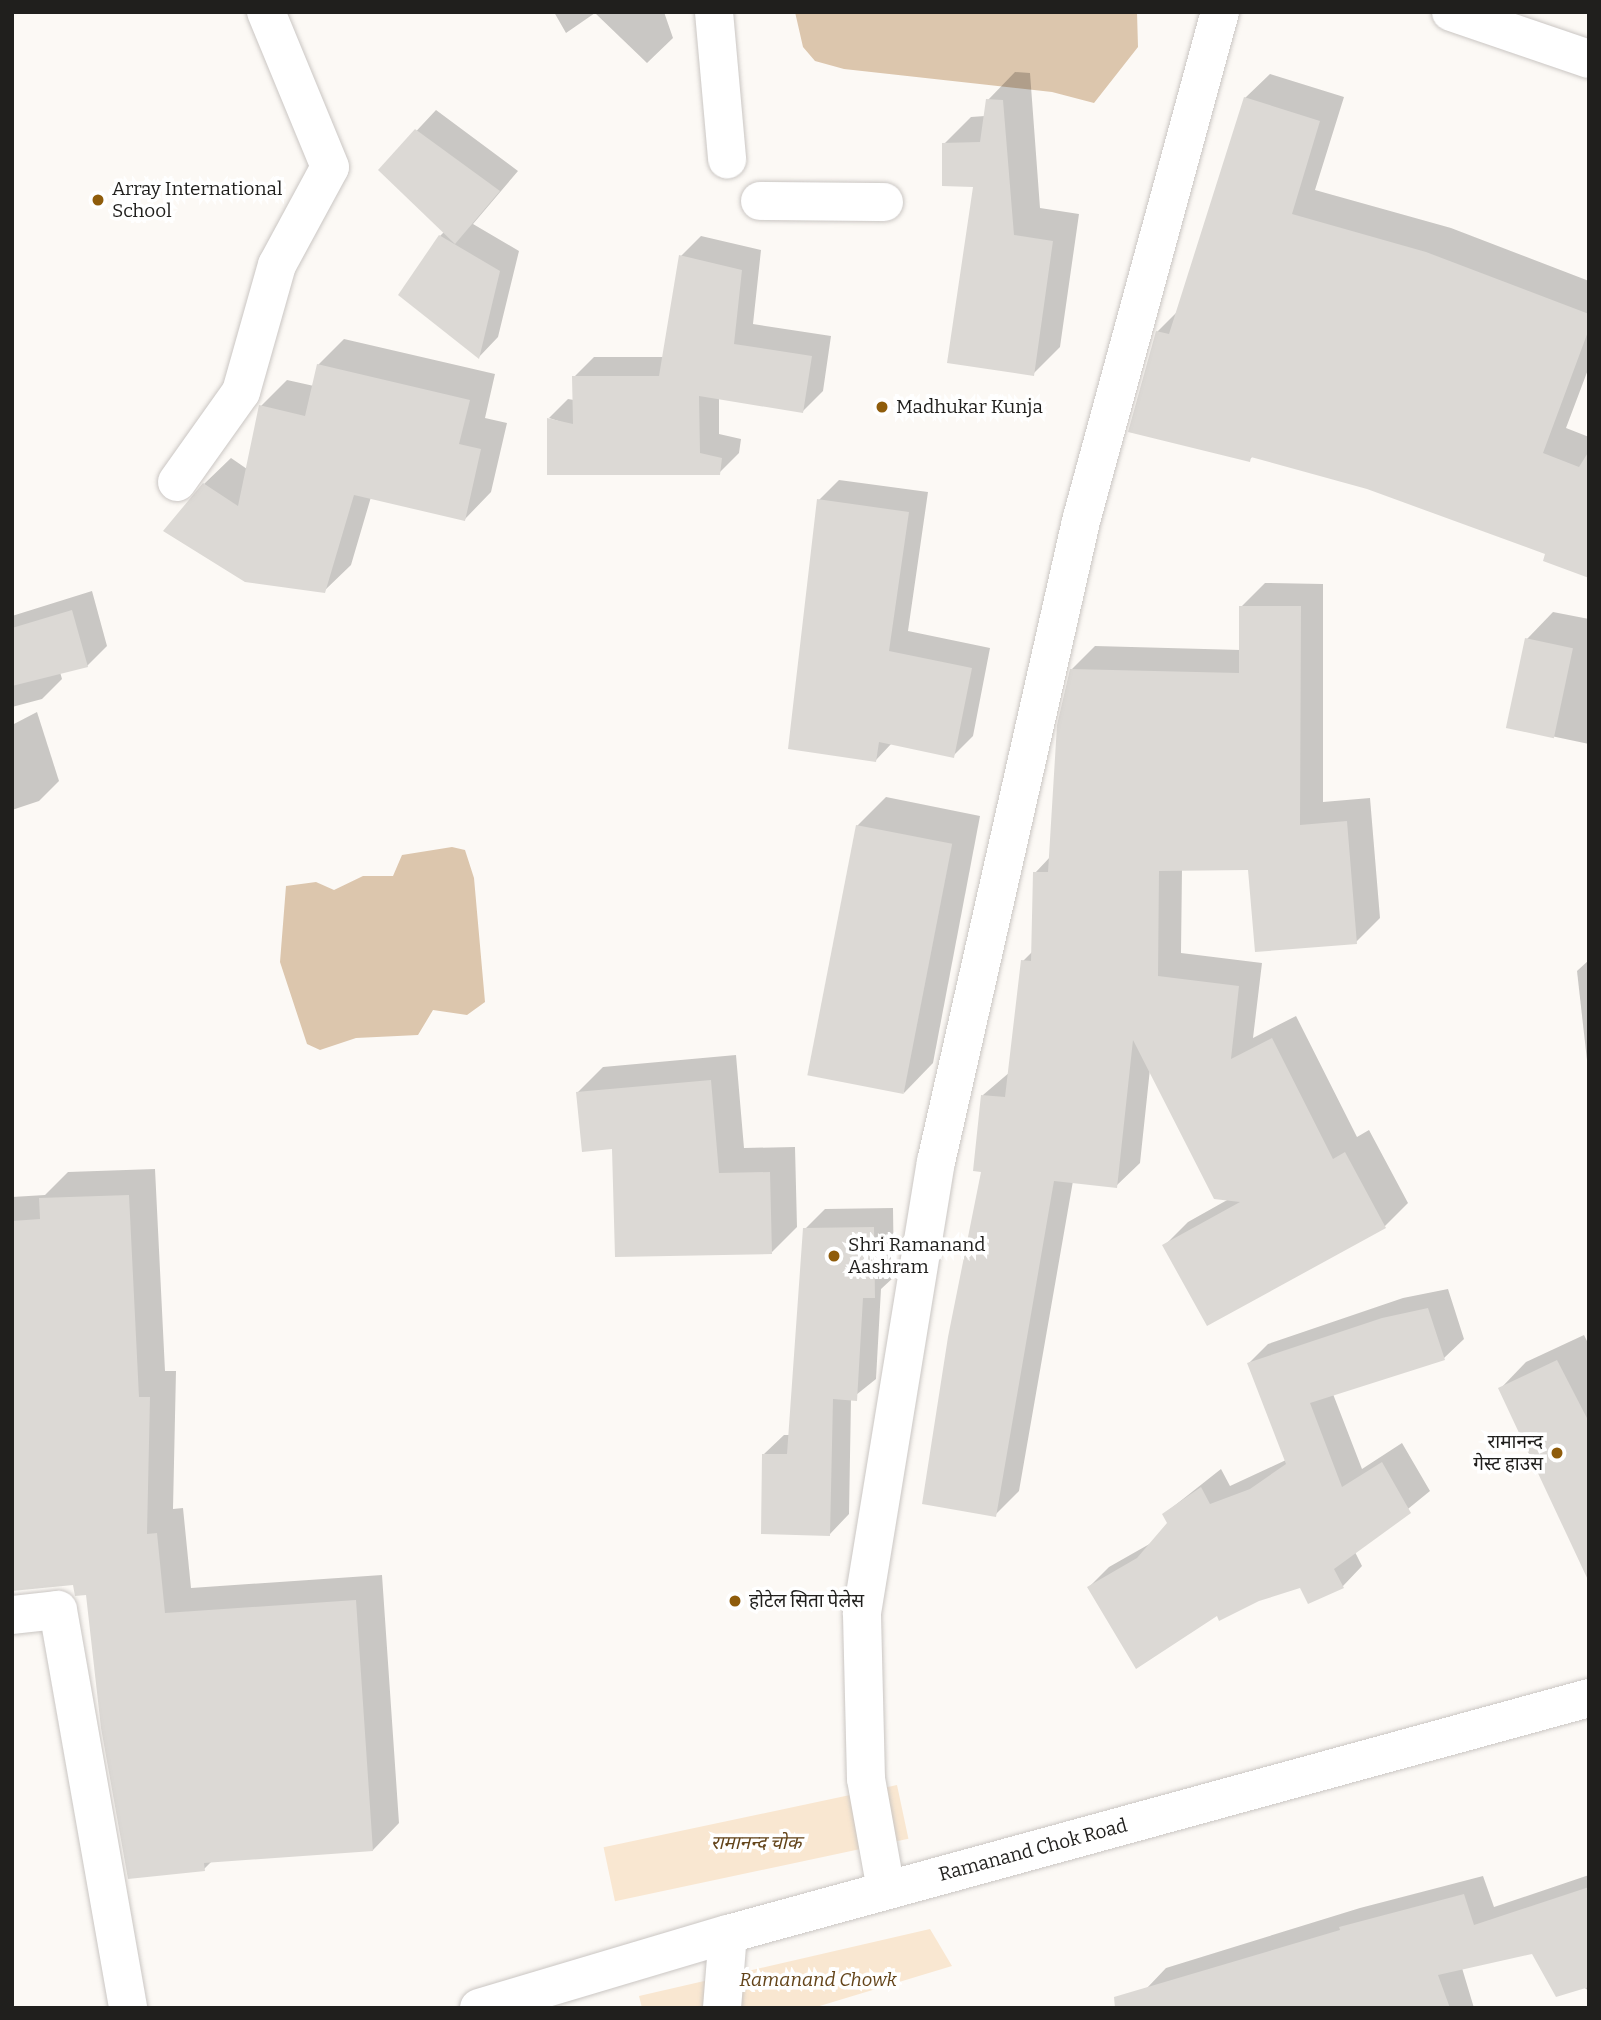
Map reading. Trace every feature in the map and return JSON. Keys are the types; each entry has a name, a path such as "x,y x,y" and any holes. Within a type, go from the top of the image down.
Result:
{"main road":[{"path":"177,482 242,393 277,265 330,167 266,12"},
{"path":"714,12 727,159"},
{"path":"886,1890 866,1779 862,1613 936,1162 1081,521 1220,12"},
{"path":"1451,12 1589,59"},
{"path":"760,201 884,202"},
{"path":"12,1615 58,1610 128,2008"},
{"name":"Ramanand Chok Road","path":"479,2008 728,1934 1589,1698"},
{"path":"722,2008 728,1934"}],"green space":[{"name":"रामानन्द चोक","path":"897,1785 908,1839 615,1901 604,1847"},
{"name":"Ramanand Chowk","path":"930,1929 952,1966 813,2008 642,2008 639,1996"}],"shaded area":[{"path":"795,12 1137,12 1138,47 1094,103 1052,92 844,69 815,61 803,47"},
{"path":"452,847 465,850 474,878 485,1002 467,1015 433,1010 418,1035 356,1038 320,1050 307,1044 280,962 286,886 316,882 334,890 363,876 393,876 402,855"}],"building":[{"path":"1244,97 1320,121 1292,214 1426,252 1589,314 1589,329 1543,453 1579,467 1589,451 1589,578 1543,561 1545,554 1367,489 1251,457 1250,462 1128,432 1156,331 1169,334"},
{"path":"986,99 1003,100 1014,235 1053,241 1034,376 947,363 973,187 942,186 942,143 980,142"},
{"path":"415,129 500,191 455,244 378,170"},
{"path":"439,235 500,271 479,359 398,295"},
{"path":"679,255 742,270 734,344 812,356 803,413 699,396 700,453 722,458 720,475 547,475 547,418 573,424 572,376 659,376"},
{"path":"317,364 470,400 459,444 481,449 465,521 354,495 325,593 245,582 163,531 203,483 238,506 259,405 305,416"},
{"path":"817,499 909,512 889,651 972,668 954,758 879,742 876,762 788,749"},
{"path":"1239,606 1301,606 1300,825 1347,821 1357,944 1255,952 1248,870 1159,871 1158,976 1239,986 1231,1059 1272,1038 1333,1159 1345,1152 1386,1228 1207,1326 1162,1245 1240,1202 1214,1199 1133,1040 1117,1188 1054,1181 996,1517 922,1504 948,1337 981,1172 973,1171 981,1095 1005,1097 1021,960 1031,961 1033,872 1048,872 1057,725 1070,669 1239,673"},
{"path":"72,610 88,667 12,686 12,628"},
{"path":"1525,638 1573,648 1554,738 1506,728"},
{"path":"856,825 952,844 904,1094 807,1075"},
{"path":"711,1080 719,1173 770,1172 772,1254 615,1257 612,1149 582,1152 576,1092"},
{"path":"129,1195 139,1397 150,1397 147,1534 157,1533 165,1613 356,1600 373,1851 204,1863 205,1871 128,1879 101,1728 86,1595 75,1596 73,1585 12,1591 12,1221 40,1219 39,1198"},
{"path":"874,1227 875,1298 863,1298 857,1401 833,1399 830,1536 761,1534 762,1454 787,1454 803,1228"},
{"path":"1428,1308 1445,1360 1310,1403 1342,1487 1382,1462 1411,1513 1334,1569 1344,1588 1308,1604 1300,1588 1259,1601 1219,1621 1217,1616 1136,1669 1087,1587 1137,1558 1167,1523 1162,1514 1201,1487 1210,1504 1250,1489 1286,1464 1247,1363 1382,1318"},
{"path":"1557,1360 1589,1422 1589,1582 1498,1388"},
{"path":"1589,1887 1589,1987 1556,1997 1532,1954 1438,1975 1450,2008 1115,2008 1114,1997 1340,1930 1339,1927 1464,1894 1474,1925"}],"place":[{"name":"Array International School","path":"98,200"},
{"name":"Madhukar Kunja","path":"882,407"},
{"name":"Shri Ramanand Aashram","path":"834,1256"},
{"name":"रामानन्द गेस्ट हाउस","path":"1557,1453"},
{"name":"होटेल सिता पेलेस","path":"735,1601"}]}
